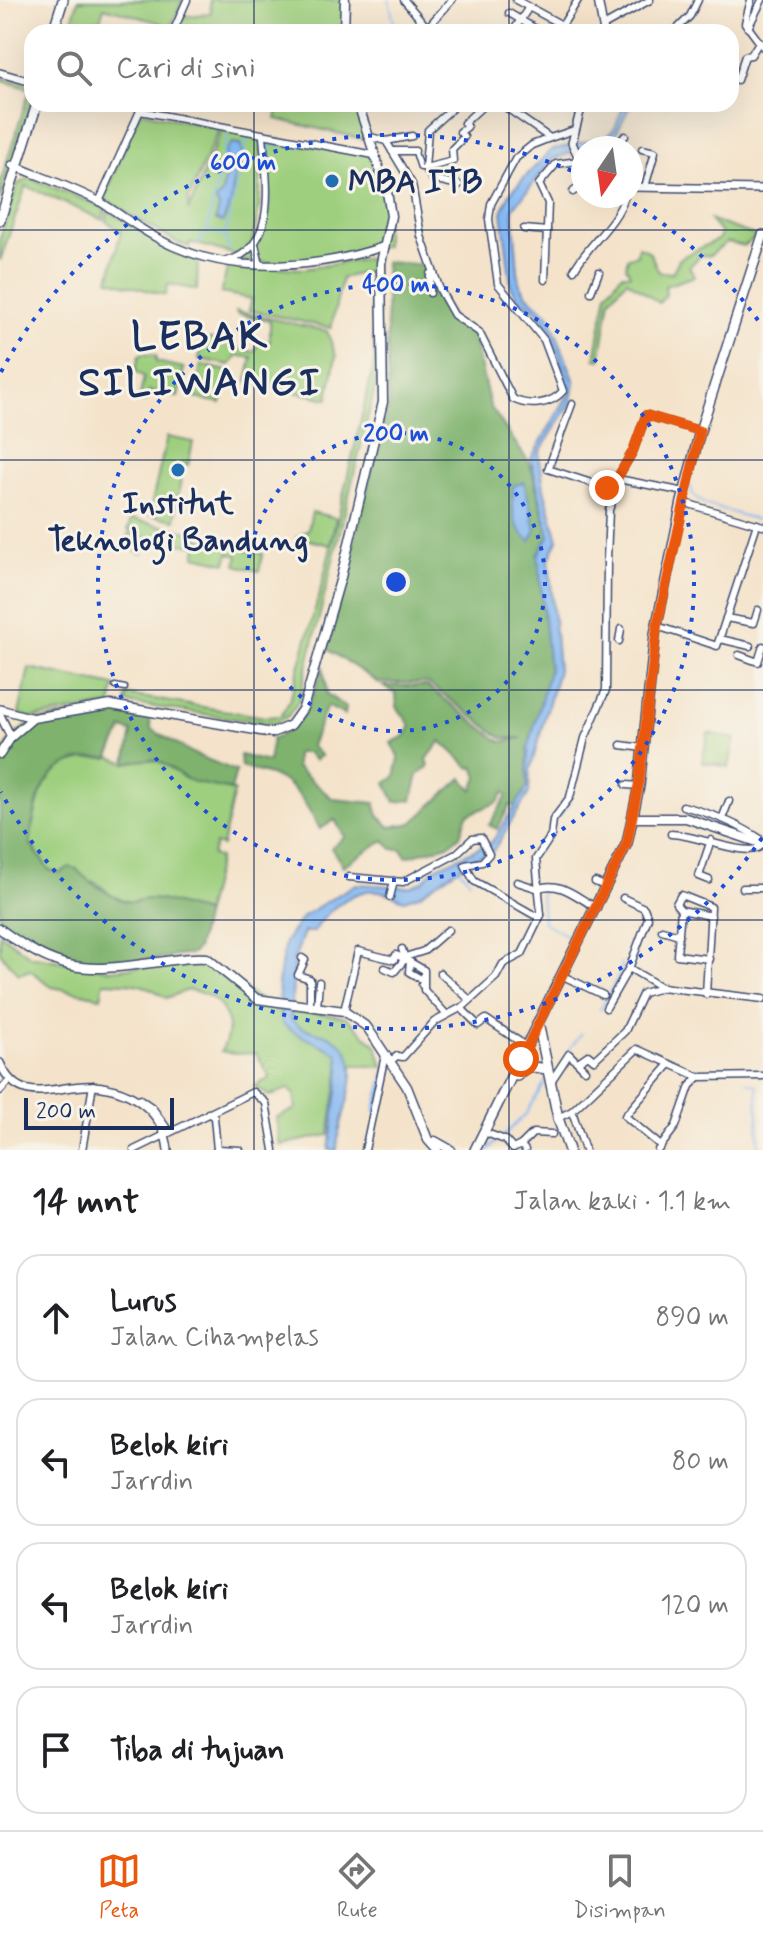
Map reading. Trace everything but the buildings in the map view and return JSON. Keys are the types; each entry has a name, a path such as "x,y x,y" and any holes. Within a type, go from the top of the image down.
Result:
{"main road":[{"path":"58,24 65,0"},
{"path":"344,24 345,0"},
{"path":"0,220 31,112"},
{"path":"0,753 11,737 33,718 119,704 272,733 291,725 310,690 378,431 384,375 381,263 389,205 360,112"},
{"path":"0,203 15,166"},
{"path":"475,1150 624,851 639,786 657,626 683,497 700,431 763,235"},
{"path":"634,818 686,818 762,844"},
{"path":"0,929 45,960 65,965 119,967 207,958 252,996 273,1003 344,1011 367,1027 392,1060 435,1149"},
{"path":"539,1024 558,1118 569,1150"},
{"path":"481,1150 497,1137 519,1072 533,1065 549,1076"},
{"path":"423,1124 435,1141 451,1150"}],"street":[{"path":"176,24 187,0"},
{"path":"404,0 424,24"},
{"path":"434,24 452,0"},
{"path":"516,0 560,24 576,2 564,0"},
{"path":"598,0 604,24"},
{"path":"615,24 650,0"},
{"path":"682,24 698,0"},
{"path":"739,74 745,56 751,55 761,45 745,20 751,0"},
{"path":"748,28 762,0"},
{"path":"518,24 529,7"},
{"path":"509,13 523,24"},
{"path":"0,73 24,80"},
{"path":"99,202 140,112"},
{"path":"159,112 263,136 374,155"},
{"path":"425,168 428,130 448,112"},
{"path":"425,168 453,161 452,149 464,137 460,132 467,127 464,123 476,112"},
{"path":"513,112 550,138"},
{"path":"573,136 580,112"},
{"path":"386,141 412,184 430,267 454,315 479,332 513,399 538,404 561,395 562,386 544,340 498,284 489,219 491,204 516,158 532,145 574,130"},
{"path":"260,265 255,244 268,205 263,136"},
{"path":"367,136 386,141 412,136"},
{"path":"643,149 655,152 645,187 673,185 763,189"},
{"path":"392,151 415,151 421,168 425,168 432,179 459,185"},
{"path":"545,280 548,203 539,184 553,166 571,162"},
{"path":"15,166 99,202 177,248 227,261 260,265 331,261 385,246"},
{"path":"533,195 544,194"},
{"path":"574,270 583,253 618,215 621,208"},
{"path":"524,229 547,231"},
{"path":"227,261 237,258 255,244"},
{"path":"430,267 430,293"},
{"path":"591,292 599,272"},
{"path":"572,404 548,469 604,487 612,487 620,475 646,415 700,431"},
{"path":"623,480 683,497 760,525 753,536 720,639 715,646 657,626"},
{"path":"392,1060 397,1056 403,1057 423,1032 446,1014 462,1008 496,977 503,964 522,954 539,918 538,852 551,836 553,820 570,797 585,738 606,690 604,663 608,633 609,510 614,496"},
{"path":"753,536 763,539"},
{"path":"726,618 754,623 758,610"},
{"path":"608,633 620,635"},
{"path":"720,639 750,646"},
{"path":"739,655 758,662 763,646"},
{"path":"115,686 125,688"},
{"path":"0,712 33,718"},
{"path":"0,712 11,737"},
{"path":"621,745 643,748"},
{"path":"626,785 639,786"},
{"path":"722,819 729,801"},
{"path":"671,834 693,834 753,852 762,844 751,832 683,806"},
{"path":"349,877 393,883 412,878 456,854 472,839 481,838 489,853 482,862 465,865 473,883 539,918"},
{"path":"709,880 699,876 711,840"},
{"path":"517,882 540,888 552,884 564,887 597,908"},
{"path":"595,882 607,887"},
{"path":"390,896 393,883"},
{"path":"743,888 763,888"},
{"path":"706,994 711,916 709,904 681,895 676,905 681,910 711,916"},
{"path":"606,1008 629,968 648,913 623,898"},
{"path":"681,910 678,957 709,959"},
{"path":"385,968 394,972 405,957 424,951 448,930"},
{"path":"662,930 679,935"},
{"path":"344,1011 350,965 358,951 394,960 396,955 405,957 424,970 424,990 446,1014"},
{"path":"405,957 409,972 424,981 421,987"},
{"path":"302,958 305,960 298,975 310,979 314,1008"},
{"path":"629,968 665,987 763,999"},
{"path":"440,973 470,1000"},
{"path":"563,976 603,995"},
{"path":"314,1008 319,982"},
{"path":"578,1062 588,1055 594,1060 625,1031 643,993 665,987"},
{"path":"462,1008 478,1025 486,1019 528,1047"},
{"path":"558,1118 572,1111 635,1050 699,1077 763,1076"},
{"path":"365,1150 385,1051"},
{"path":"549,1076 569,1054 585,1070"},
{"path":"0,1063 8,1082 40,1092 93,1085 115,1090 147,1106 168,1132"},
{"path":"670,1064 625,1116 660,1148 676,1126 690,1086 699,1077"},
{"path":"0,1091 8,1082"},
{"path":"93,1085 82,1149 93,1150"},
{"path":"116,1088 153,1107 168,1132 168,1150"},
{"path":"134,1150 256,1093 269,1110 274,1150"},
{"path":"572,1111 585,1150"},
{"path":"208,1113 214,1117 217,1150 240,1150"},
{"path":"497,1137 512,1149 523,1147 533,1133 552,1134"}],"green space":[{"path":"78,0 183,0 172,24 104,7 100,20 71,24"},
{"path":"210,0 345,0 346,24 179,24 182,17 211,13"},
{"path":"0,77 24,83 24,87 0,80"},
{"path":"24,108 24,112 28,112 0,200 0,183"},
{"path":"140,112 219,129 189,197 188,211 221,131 262,138 259,209 251,246 236,255 190,242 189,247 178,243 104,199"},
{"path":"277,112 358,112 365,135 363,139 276,119"},
{"path":"267,138 374,155 385,202 385,246 293,262 237,260 256,245 269,205"},
{"path":"30,178 105,208 103,220 26,186 0,261 0,238 18,184"},
{"path":"108,210 159,243 198,260 197,290 168,284 165,295 109,280 121,231 106,221"},
{"path":"710,220 757,236 744,246 727,242 709,256 701,255 689,267 695,276 665,286 666,295 659,303 627,280 610,299 600,360 595,359 607,293 622,274 630,274 626,266 628,257 637,255 638,247 643,248 650,253 659,272 672,273 680,258 719,239 721,233"},
{"path":"373,258 380,367 299,700 288,716 274,724 126,703 127,695 265,717 281,716 290,700 324,577 375,360 369,275 365,272 342,278 331,328 249,310 252,299 221,293 227,269 233,265 303,269"},
{"path":"385,262 428,265 428,277 431,277 453,320 472,331 490,406 530,464 549,536 538,555 549,671 528,749 527,787 516,806 510,805 497,829 489,825 507,796 504,792 498,802 467,815 460,836 448,845 406,857 402,849 392,849 384,840 343,866 331,848 345,837 335,820 320,829 290,786 270,775 241,767 240,755 268,762 272,739 293,727 300,719 311,700 323,666 327,694 346,708 345,715 327,706 311,746 321,756 314,760 308,753 296,753 296,767 333,799 375,803 378,815 390,827 412,823 462,778 473,790 478,777 474,767 470,768 441,741 427,759 429,766 418,775 412,800 395,802 386,783 395,777 399,758 391,743 405,736 411,726 397,707 396,694 383,686 427,686 501,742 522,738 502,738 428,683 379,683 327,649 389,403"},
{"path":"236,311 327,331 336,356 328,399 247,382 252,357 237,356 230,365 199,359 203,339 232,339 234,347 254,352 260,340 270,342 270,321 237,314"},
{"path":"139,356 156,356 156,362 184,368 178,397 149,391 146,402 139,400 144,377 135,371"},
{"path":"201,365 232,372 221,403 195,398"},
{"path":"167,437 193,442 188,465 183,464 175,520 149,515"},
{"path":"312,512 336,518 330,545 297,537 308,530"},
{"path":"131,519 198,534 196,545 146,540 142,534 128,530"},
{"path":"129,533 146,540 142,554 126,546"},
{"path":"199,538 263,554 259,571 236,565 238,556 229,553 226,563 195,556"},
{"path":"29,668 115,686 111,705 33,718 19,714"},
{"path":"121,707 149,714 151,729 196,755 236,771 231,790 187,779 156,760 126,763 132,732 123,729 108,758 71,763 48,780 36,807 30,843 49,870 60,873 69,867 77,869 101,889 124,901 156,899 205,913 197,949 192,954 92,963 49,952 0,923 0,764 13,736 32,722"},
{"path":"708,733 735,739 729,767 702,762"},
{"path":"108,756 127,763 143,759 164,762 184,778 234,791 222,846 215,844 212,855 219,858 205,913 149,899 130,902 112,896 97,883 49,870 30,843 37,805 55,771 77,758"},
{"path":"0,933 30,956 110,970 198,960 280,1012 296,1010 346,1017 377,1046 383,1067 340,1064 329,1135 280,1145 276,1118 296,1109 294,1094 288,1089 269,1096 254,1086 270,1078 256,1053 221,1051 228,1029 227,1020 217,1003 188,990 166,998 137,984 104,982 101,997 52,987 30,970 19,974 0,953"}],"water":[{"path":"621,112 627,112 615,136 607,136 615,128"},
{"path":"232,143 240,144 243,158 236,165 231,202 223,222 216,220 219,207 216,201 222,193 228,163 225,152"},
{"path":"571,145 571,153 553,159 513,209 519,282 527,295 549,315 575,382 571,403 539,453 544,489 558,540 549,559 558,670 530,771 529,793 493,851 472,859 419,895 404,900 376,891 355,895 335,907 314,932 304,932 294,960 291,1019 300,1027 335,1039 346,1049 351,1061 350,1091 337,1150 329,1150 340,1070 338,1054 295,1033 282,1023 278,984 285,942 303,916 356,884 410,887 423,881 435,868 492,842 527,788 528,749 549,671 538,555 549,536 531,459 571,390 540,313 518,298 511,286 502,212 510,193 551,150"},
{"path":"524,482 536,530 530,541 519,529 513,510 513,486"}],"waterway":[{"path":"389,0 394,24"},
{"path":"225,236 248,134"},
{"path":"197,246 207,231 227,135"},
{"path":"268,212 270,144 304,147"},
{"path":"208,231 224,234 230,250"},
{"path":"691,486 693,495 706,505"},
{"path":"708,505 757,520"},
{"path":"560,816 570,802"},
{"path":"458,868 470,881"},
{"path":"541,890 543,922"},
{"path":"545,923 574,940"},
{"path":"600,1010 622,969 620,963"},
{"path":"568,1051 582,1033"},
{"path":"376,1110 388,1069"},
{"path":"503,1136 526,1114 547,1079"},
{"path":"747,1082 757,1085 759,1150"},
{"path":"210,1116 212,1130"},
{"path":"488,1150 498,1140"}],"place":[{"name":"MBA ITB","path":"332,181"},
{"name":"Institut Teknologi Bandung","path":"178,470"}],"district":[{"name":"LEBAK SILIWANGI","path":"200,358"}],"route":[{"path":"521,1059 627,843 639,783 657,626 700,431 646,415 633,451 612,487 607,488"}]}
